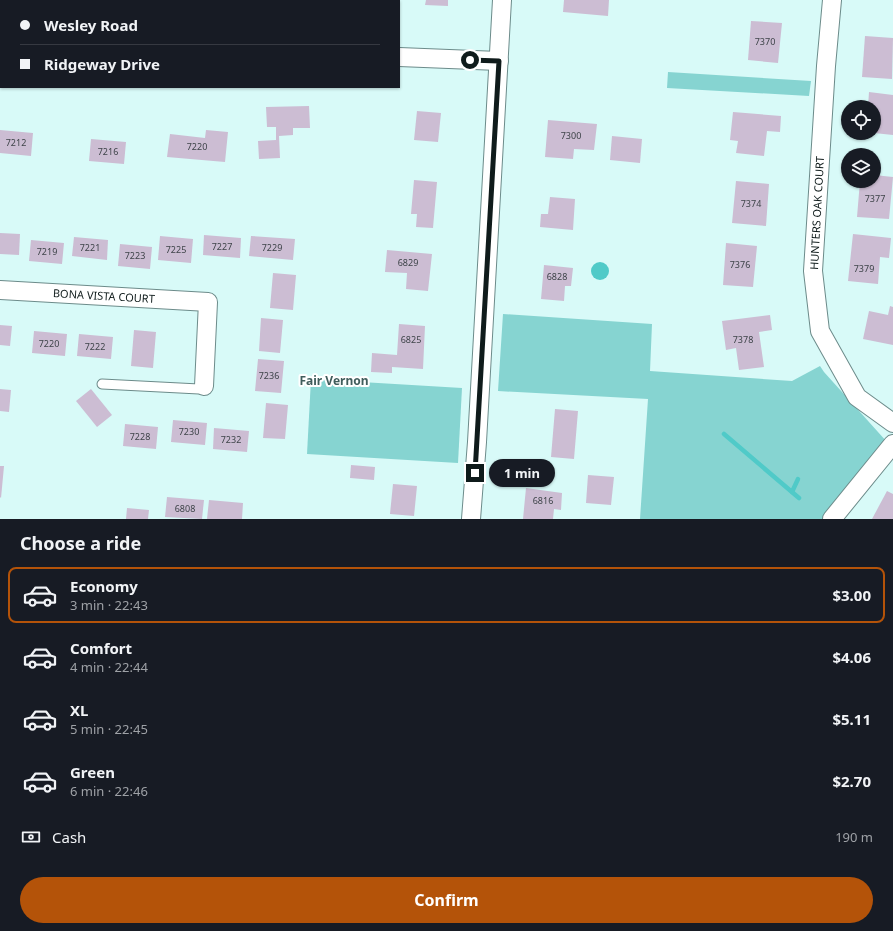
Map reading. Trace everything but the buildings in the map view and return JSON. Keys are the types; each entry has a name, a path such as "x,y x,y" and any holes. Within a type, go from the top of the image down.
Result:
{"street":[{"path":"471,519 502,0"},
{"name":"HUNTERS OAK COURT","path":"832,0 826,66 813,271 820,331 857,397 893,423"},
{"path":"400,57 499,61"},
{"name":"BONA VISTA COURT","path":"0,290 208,302 204,386"},
{"path":"832,519 893,444"}],"lane":[{"path":"102,384 199,389 204,386"}],"shaded area":[{"path":"668,72 811,81 809,96 667,88"},
{"path":"600,262 606,265 609,271 606,277 600,280 594,277 591,271 594,265"},
{"path":"503,314 652,324 650,371 792,381 820,366 887,442 826,519 640,519 648,399 498,391"},
{"path":"311,379 462,388 458,463 307,454"}],"waterway":[{"path":"724,434 799,498"},
{"path":"792,492 798,479"}],"district":[{"name":"Fair Vernon","path":"334,381"}],"route":[{"path":"470,60 499,61 475,473"}]}
